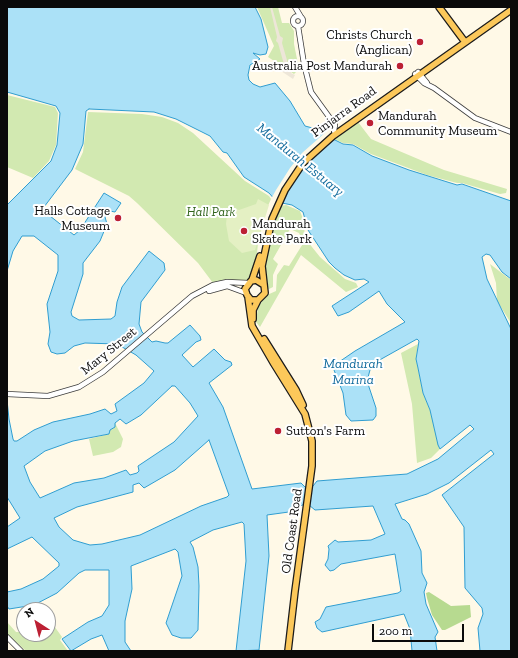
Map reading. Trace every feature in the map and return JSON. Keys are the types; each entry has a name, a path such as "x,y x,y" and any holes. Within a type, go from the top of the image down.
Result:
{"main road":[{"path":"439,7 466,40"},
{"path":"443,7 466,40"},
{"name":"Pinjarra Road","path":"466,40 509,7"},
{"name":"Pinjarra Road","path":"250,282 257,269 267,226 287,180 298,165 316,146 511,10"},
{"name":"Pinjarra Road","path":"264,285 262,266 275,207"},
{"path":"259,281 264,285 265,293 258,300 251,300 247,295 250,282 259,281"},
{"name":"Old Coast Road","path":"247,295 252,326 305,414"},
{"name":"Old Coast Road","path":"258,300 253,310 256,326 296,390 305,414 312,441 312,466 288,651"}],"street":[{"path":"293,7 303,23 298,26"},
{"path":"298,17 294,23 298,26 304,64 311,92 335,125 333,134"},
{"path":"418,74 427,83 475,118 511,132"},
{"name":"Mary Street","path":"7,394 48,396 72,390 94,379 189,299 213,286 227,282 250,282"},
{"name":"Mary Street","path":"189,299 227,286 247,295"},
{"path":"7,637 17,650"}],"green space":[{"path":"257,7 278,7 282,23 289,23 294,31 294,44 299,69 294,74 268,57 274,46"},
{"path":"7,95 55,107 58,113 56,145 49,161 33,178 7,167"},
{"name":"Hall Park","path":"88,112 142,114 162,117 178,123 193,133 245,181 269,196 271,199 260,224 256,263 251,278 246,281 213,283 198,263 129,196 75,169 83,152"},
{"path":"358,122 371,139 444,170 507,189 506,193 500,194 427,175 371,154 353,144 343,143 334,139"},
{"name":"Mandurah Skate Park","path":"258,199 269,205 255,250 242,253 229,241 226,224 227,215 232,207 239,210 256,204"},
{"path":"286,205 300,211 305,224 304,236 302,239 299,233 290,229 273,259 278,264 273,275 273,287 269,289 267,288 265,270 269,246 281,206"},
{"path":"304,242 308,242 320,257 345,279 356,283 358,287 346,292 301,255 260,327 256,322 258,307 267,295 276,291 277,275 284,265 289,266"},
{"path":"490,264 511,280 511,323 497,301 496,283"},
{"path":"418,344 416,359 423,393 430,410 440,449 431,458 417,463 412,404 401,353"},
{"path":"115,423 123,439 121,447 113,452 93,456 89,439 109,434 110,430 115,427"},
{"path":"429,592 451,606 470,605 471,617 445,630 442,630 432,615 426,593"},
{"path":"7,622 16,632 16,642 56,642 56,629 62,637 60,640 68,651 26,651 7,634"}],"shaded area":[{"path":"270,7 272,7 280,36 283,38 282,43 291,73 295,75 293,79 281,71 277,72 276,68 279,66 285,68 278,43 276,41 277,37"}],"water":[{"path":"7,7 255,7 261,19 268,47 266,54 260,55 253,53 260,59 250,65 248,75 249,80 253,84 260,87 275,83 290,101 305,126 324,131 331,138 343,144 353,145 372,156 409,170 457,185 462,184 511,201 511,279 502,272 490,255 486,254 482,257 487,279 511,329 511,651 480,651 478,628 483,614 482,608 465,588 464,527 442,495 494,454 491,450 449,483 427,494 395,504 402,519 409,524 421,551 422,573 427,583 424,592 426,604 438,632 435,637 437,651 412,651 410,629 404,614 322,632 317,628 315,622 320,619 326,607 398,593 401,591 395,554 341,564 334,570 330,571 325,565 328,559 328,546 335,540 338,542 371,540 385,534 373,506 315,510 309,505 302,505 296,511 267,515 269,556 259,650 236,651 246,561 244,524 242,522 213,530 190,542 193,547 198,567 199,586 198,630 191,638 181,638 172,635 166,623 182,576 178,552 175,549 131,566 132,589 125,621 125,642 131,651 109,651 102,635 91,639 71,651 62,639 88,622 102,616 109,605 109,570 85,570 79,573 57,593 40,602 16,602 16,608 9,609 7,606 7,592 21,589 43,579 59,566 59,563 32,537 7,549 7,527 20,518 7,497 7,400 13,439 14,441 17,441 34,430 53,422 90,414 105,409 111,414 117,411 115,404 144,383 154,371 136,355 117,344 85,343 74,346 65,353 57,354 51,352 48,344 50,332 47,304 58,271 58,255 34,236 22,236 13,251 7,271 7,205 51,161 57,145 60,113 56,106 7,92","holes":["89,109 154,112 176,119 210,136 223,152 227,153 244,177 269,193 277,202 292,205 303,212 308,230 329,262 335,268 344,275 355,280 364,279 369,282 332,306 338,316 349,312 379,291 387,304 405,322 355,351 336,364 334,370 343,393 346,415 351,421 373,420 376,416 376,408 367,381 370,370 376,362 417,339 419,341 416,359 423,393 430,410 440,449 470,425 474,429 438,459 407,474 317,481 313,486 305,487 301,483 252,489 223,407 209,383 232,365 231,362 225,360 214,349 193,367 182,355 196,342 201,340 200,336 190,325 168,343 156,341 152,342 142,332 139,324 141,302 165,270 164,263 149,251 122,287 117,302 115,316 111,319 79,320 72,316 71,312 83,274 83,263 100,241 107,224 105,217 110,211 115,212 121,203 104,193 80,230 74,235 45,212 44,207 72,170 83,144 86,111","172,386 175,386 190,403 198,416 174,442 138,466 139,471 137,473 130,475 126,470 104,478 74,483 40,498 30,482 24,466 45,451 73,441 109,434 110,430 115,427 115,423 120,419 126,424 141,415","209,440 229,495 227,497 201,506 140,535 102,544 90,545 73,540 59,527 54,518 77,507 133,492 133,485 139,483 144,488 175,470"]}],"pier":[{"path":"327,131 332,137 302,169 280,204 273,201 271,199 290,168 302,153"}],"place":[{"name":"Christs Church (Anglican)","path":"420,42"},
{"name":"Australia Post Mandurah","path":"400,66"},
{"name":"Mandurah Community Museum","path":"370,123"},
{"name":"Halls Cottage Museum","path":"118,218"},
{"name":"Mandurah Skate Park","path":"244,231"},
{"name":"Sutton's Farm","path":"278,431"}],"water label":[{"name":"Mandurah Estuary","path":"300,160"},
{"name":"Mandurah Marina","path":"353,372"}]}
